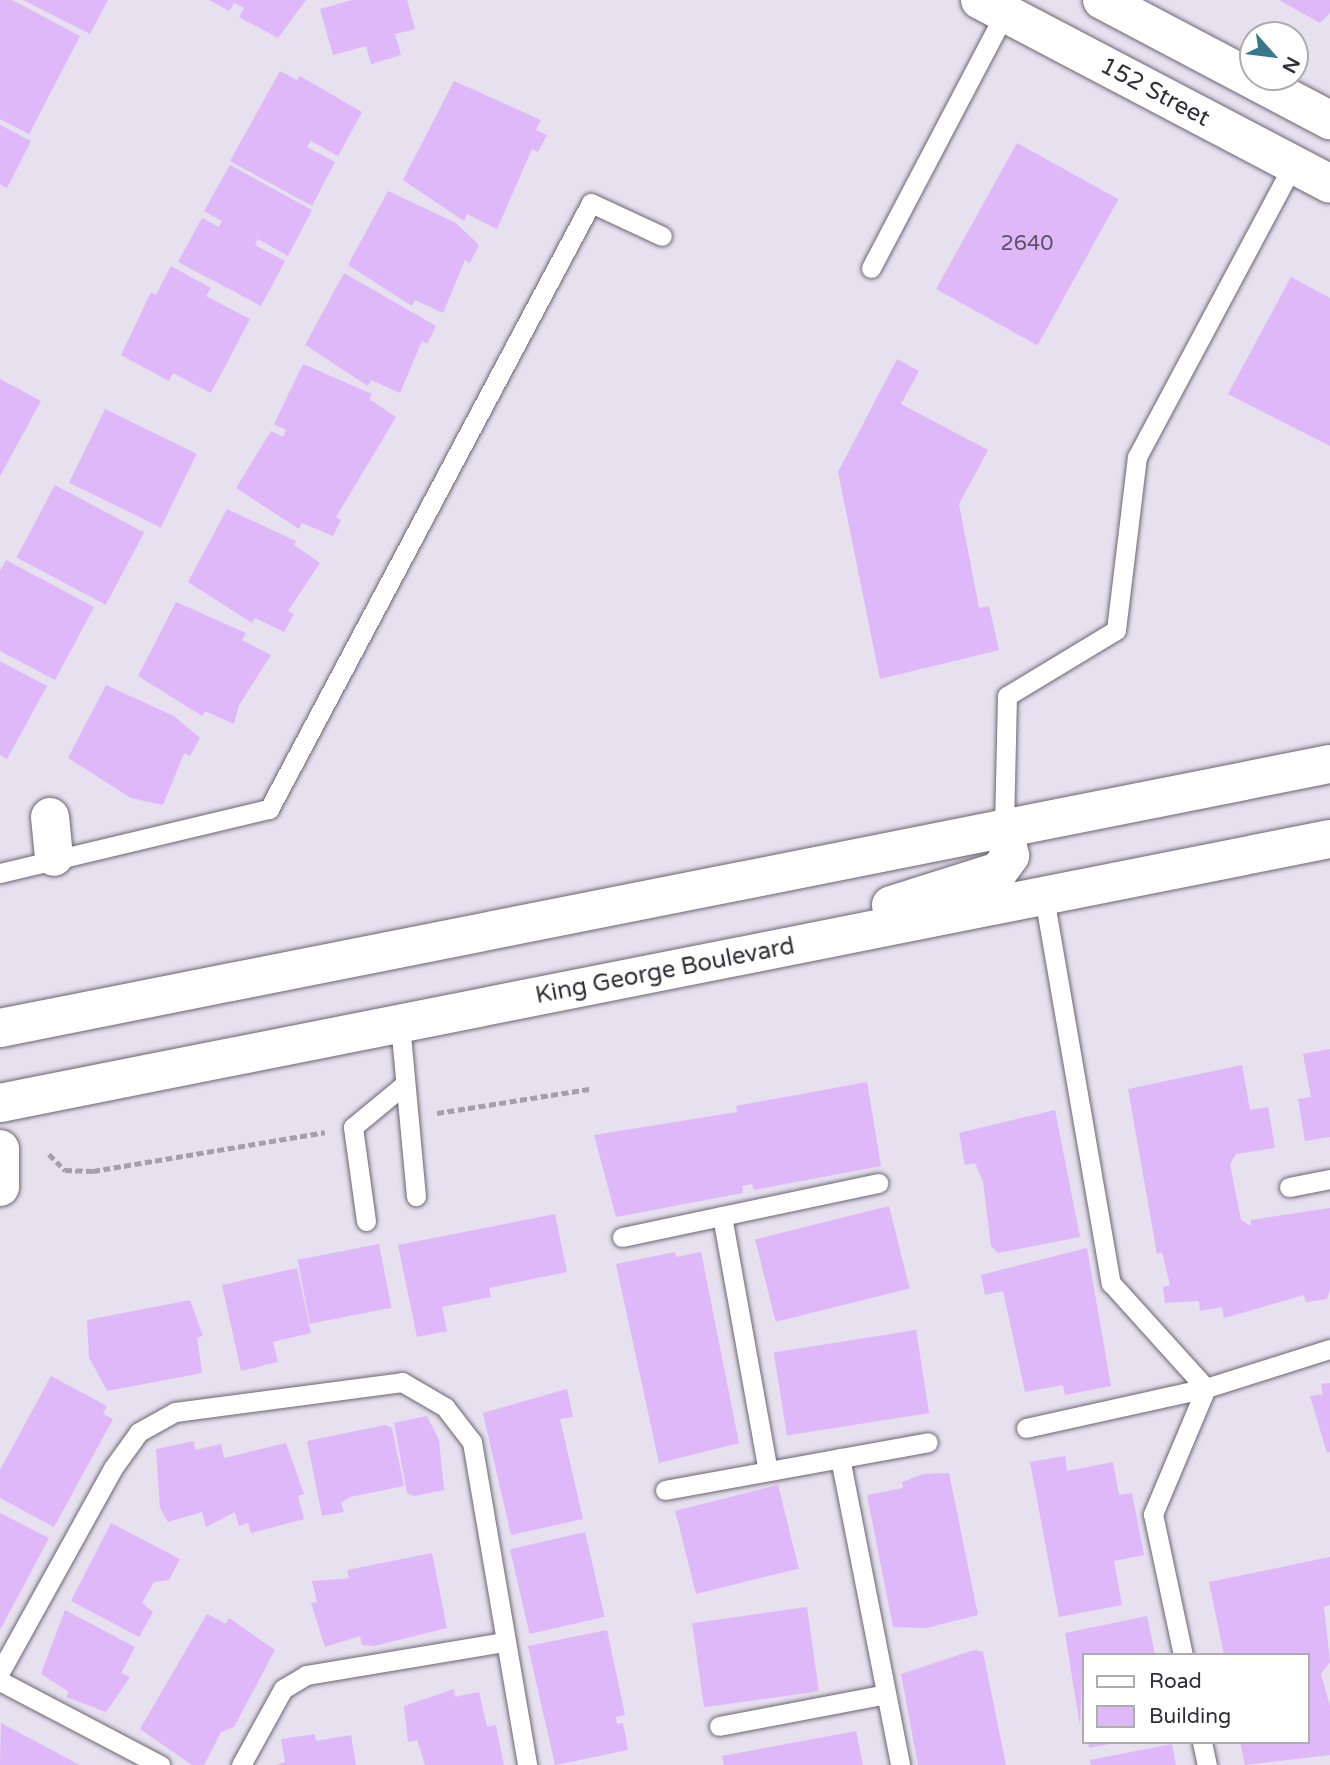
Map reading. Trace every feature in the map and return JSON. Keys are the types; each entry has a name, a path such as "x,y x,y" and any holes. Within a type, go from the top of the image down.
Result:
{"main road":[{"path":"1102,0 1330,120"},
{"name":"152 Street","path":"993,6 1330,184"},
{"path":"0,1028 1330,764"},
{"path":"50,817 54,857"},
{"path":"705,962 999,871 1010,856 1004,828"},
{"name":"King George Boulevard","path":"0,1103 1330,839"},
{"path":"0,1150 0,1187"}],"lane":[{"path":"871,268 993,6"},
{"path":"1004,828 1007,696 1116,630 1137,457 1293,165"},
{"path":"0,873 54,857 269,809 591,203 662,236"},
{"path":"1044,897 1111,1283 1206,1388"},
{"path":"400,1024 416,1196"},
{"path":"366,1221 354,1127 405,1084"},
{"path":"1289,1187 1330,1179"},
{"path":"622,1237 878,1183"},
{"path":"722,1216 768,1471"},
{"path":"1026,1428 1206,1388 1330,1349"},
{"path":"0,1672 139,1432 175,1412 402,1382 445,1407 472,1442 527,1765"},
{"path":"1183,1653 1153,1514 1206,1388"},
{"path":"665,1490 929,1442"},
{"path":"841,1458 900,1765"},
{"path":"241,1765 283,1689 306,1675 504,1642"},
{"path":"0,1682 160,1765"},
{"path":"719,1726 886,1694"},
{"path":"1202,1744 1207,1765"}],"path":[{"path":"408,1118 589,1089"},
{"path":"49,1154 65,1170 93,1171 354,1127"}],"building":[{"path":"0,0 12,0 80,36 29,134 0,119"},
{"path":"23,0 108,0 90,34"},
{"path":"209,0 306,0 278,38 239,17 244,8 234,3 229,11"},
{"path":"352,0 407,0 415,29 395,34 401,55 371,64 366,46 333,55 320,9"},
{"path":"1279,0 1330,0 1330,13 1320,23"},
{"path":"280,71 297,80 300,76 362,112 338,156 311,141 307,147 335,162 312,206 230,161"},
{"path":"454,81 541,120 536,130 547,135 538,152 532,149 497,229 467,214 464,221 403,180"},
{"path":"0,125 31,141 7,188 0,184"},
{"path":"1017,143 1118,199 1037,345 936,289"},
{"path":"230,165 312,210 288,256 258,239 255,245 285,261 261,306 178,262 202,218 219,227 222,221 204,211"},
{"path":"388,191 456,223 479,245 470,263 465,260 443,313 415,300 412,306 348,265"},
{"path":"171,266 211,288 206,296 250,319 211,393 173,373 169,381 121,355 151,292 156,295"},
{"path":"344,273 436,326 427,344 422,341 400,393 371,380 368,386 305,345"},
{"path":"1291,277 1330,298 1330,446 1228,394"},
{"path":"897,359 919,371 901,404 988,450 959,504 979,608 989,606 999,650 880,679 838,472"},
{"path":"303,364 372,394 369,399 396,417 336,517 341,520 333,536 302,523 299,529 236,488 271,431 283,437 286,430 274,424"},
{"path":"0,379 41,401 0,476"},
{"path":"105,409 197,454 161,527 69,483"},
{"path":"55,485 144,532 106,605 17,557"},
{"path":"227,509 296,541 294,545 320,563 288,611 294,614 284,632 255,618 252,623 188,582"},
{"path":"6,560 94,607 55,680 0,651 0,571"},
{"path":"176,602 246,633 242,640 271,655 239,705 234,724 205,711 202,716 138,676"},
{"path":"0,661 47,686 7,759 0,755"},
{"path":"106,685 174,716 200,738 190,756 184,753 163,805 131,798 68,758"},
{"path":"1330,1049 1330,1137 1305,1141 1298,1099 1311,1097 1303,1054"},
{"path":"1242,1065 1250,1110 1268,1107 1275,1148 1236,1154 1230,1164 1241,1220 1251,1226 1251,1220 1330,1208 1330,1289 1327,1299 1306,1302 1304,1295 1224,1318 1222,1307 1200,1311 1199,1301 1165,1303 1163,1287 1170,1285 1162,1252 1157,1254 1128,1089"},
{"path":"867,1082 881,1166 754,1190 752,1184 742,1186 743,1193 616,1217 594,1135 737,1112 736,1106"},
{"path":"1055,1110 1080,1237 998,1253 991,1246 983,1182 975,1163 965,1165 959,1133"},
{"path":"889,1206 910,1288 776,1322 755,1239"},
{"path":"555,1214 567,1272 489,1288 491,1297 442,1307 447,1331 417,1337 398,1245"},
{"path":"379,1244 391,1308 310,1324 298,1260"},
{"path":"1087,1248 1111,1386 1065,1395 1063,1385 1025,1392 1003,1291 985,1295 981,1275"},
{"path":"675,1252 676,1257 701,1252 739,1443 659,1463 616,1264"},
{"path":"297,1268 311,1333 273,1342 278,1362 241,1371 222,1285"},
{"path":"190,1300 203,1336 197,1337 202,1373 107,1391 89,1357 87,1320"},
{"path":"916,1330 929,1413 787,1435 774,1353"},
{"path":"51,1376 107,1406 103,1414 113,1419 54,1527 0,1498 0,1470"},
{"path":"1330,1383 1330,1452 1327,1453 1310,1396 1323,1394 1321,1384"},
{"path":"567,1389 573,1417 560,1419 583,1519 511,1535 483,1413"},
{"path":"427,1416 439,1440 444,1490 414,1496 407,1493 394,1423"},
{"path":"385,1425 392,1428 404,1486 350,1497 341,1503 344,1512 322,1516 307,1441"},
{"path":"194,1441 195,1450 221,1444 224,1458 286,1443 304,1494 298,1496 304,1519 251,1533 248,1523 239,1526 235,1512 206,1527 202,1512 168,1522 160,1508 156,1449"},
{"path":"1065,1456 1067,1471 1113,1462 1119,1495 1132,1493 1144,1555 1114,1561 1122,1605 1059,1617 1030,1462"},
{"path":"949,1473 978,1615 926,1628 893,1627 867,1495 903,1488 902,1482 924,1474"},
{"path":"778,1485 799,1568 696,1594 675,1511"},
{"path":"0,1513 49,1538 0,1630"},
{"path":"111,1523 180,1559 169,1580 154,1582 142,1603 153,1612 139,1637 71,1601"},
{"path":"585,1532 605,1617 530,1634 510,1549"},
{"path":"432,1553 447,1628 374,1646 362,1645 360,1636 325,1647 311,1603 317,1602 312,1581 349,1578 347,1570"},
{"path":"1330,1557 1330,1605 1324,1607 1330,1662 1321,1674 1330,1706 1330,1755 1245,1765 1240,1744 1309,1744 1309,1653 1224,1653 1209,1582"},
{"path":"807,1607 819,1691 704,1707 692,1623"},
{"path":"65,1610 135,1647 121,1673 130,1677 106,1712 66,1697 69,1692 41,1674"},
{"path":"207,1614 226,1624 229,1618 275,1650 234,1727 221,1732 204,1765 192,1765 140,1729"},
{"path":"1147,1616 1155,1653 1082,1653 1080,1726 1065,1633"},
{"path":"607,1630 625,1715 616,1717 617,1724 623,1723 628,1750 555,1765 528,1646"},
{"path":"974,1650 983,1652 1006,1765 918,1765 901,1674"},
{"path":"454,1689 455,1697 479,1692 487,1727 496,1725 504,1765 425,1765 417,1740 408,1742 404,1706"},
{"path":"1,1723 80,1765 0,1765"},
{"path":"856,1731 863,1765 724,1765 722,1756"},
{"path":"315,1734 316,1741 351,1735 356,1765 276,1765 285,1762 281,1739"},
{"path":"1088,1744 1108,1744 1089,1748"},
{"path":"1172,1744 1176,1765 1091,1765 1090,1760"}]}
